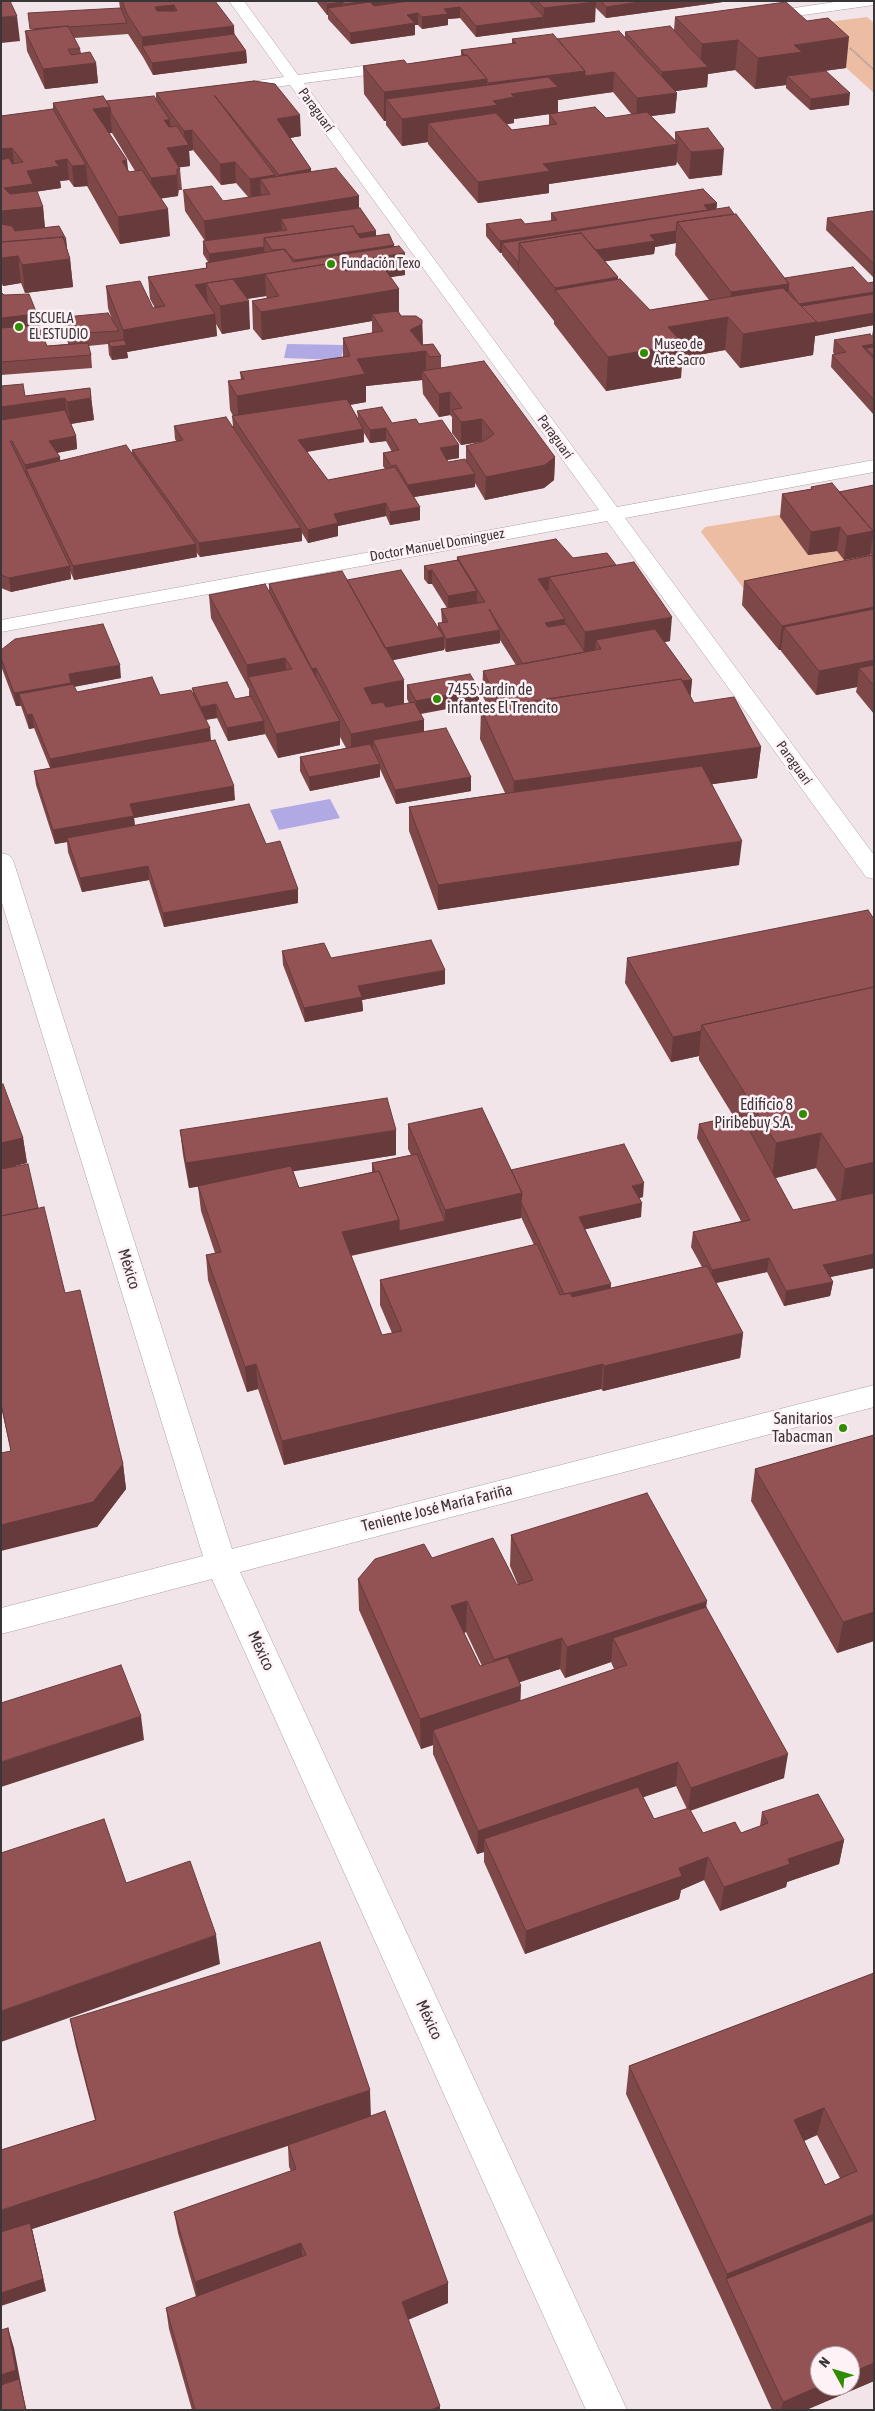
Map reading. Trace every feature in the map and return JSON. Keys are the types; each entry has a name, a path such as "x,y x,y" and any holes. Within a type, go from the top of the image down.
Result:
{"street":[{"name":"Paraguarí","path":"236,1 874,872"},
{"path":"748,18 802,6 874,2"},
{"path":"216,91 412,64"},
{"name":"Doctor Manuel Dominguez","path":"1,626 874,466"},
{"name":"México","path":"1,860 221,1564 608,2410"},
{"name":"Teniente José María Fariña","path":"1,1621 874,1396"}],"shaded area":[{"path":"867,17 874,23 874,93 824,48 780,28"},
{"path":"287,344 344,345 341,360 284,358"},
{"path":"809,510 837,551 870,555 874,559 753,601 701,532 705,527"},
{"path":"330,799 340,818 279,830 270,810"}],"building":[{"path":"1,1 10,1 17,16 1,17"},
{"path":"122,1 215,1 234,26 142,37 127,14","holes":["174,5 177,11 157,11 155,7"]},
{"path":"324,1 368,1 327,4"},
{"path":"409,1 529,1 544,17 476,26 460,7 444,9 448,14 422,17 418,13 407,15 415,23 350,33 328,8 370,2 374,6"},
{"path":"537,1 595,1 596,2 544,8"},
{"path":"601,1 646,1 606,7"},
{"path":"786,2 807,21 828,18 849,37 794,45 802,52 758,58 738,40 702,44 675,17"},
{"path":"121,8 127,23 30,29 28,13"},
{"path":"68,26 80,49 68,49 71,55 90,52 96,63 43,69 25,31"},
{"path":"670,26 708,67 662,72 625,32"},
{"path":"619,31 677,93 637,98 614,72 585,76 585,71 557,39"},
{"path":"234,34 246,51 152,63 142,46"},
{"path":"553,34 585,71 488,83 487,79 461,50 516,43 512,39"},
{"path":"467,55 487,79 384,92 363,66 404,60 407,64"},
{"path":"826,71 850,93 811,99 787,76"},
{"path":"548,77 558,87 511,94 514,97 493,101 498,105 402,119 386,99"},
{"path":"254,81 275,84 300,115 277,119 311,169 279,175 214,95 275,175 250,179 235,162 220,164 192,130 184,131 156,93"},
{"path":"103,96 110,107 93,109 127,160 122,161 129,172 142,170 168,209 118,217 53,103"},
{"path":"154,96 170,120 164,120 169,127 177,126 189,145 167,148 180,169 177,169 177,175 151,178 111,113 106,101"},
{"path":"595,107 606,118 647,112 678,144 543,164 550,171 478,182 428,123 496,113 512,130 557,124 549,114"},
{"path":"53,109 86,165 72,166 67,159 55,161 59,166 27,171 33,184 4,188 10,194 37,191 43,207 1,211 1,160 9,158 12,164 23,162 12,148 1,149 1,116"},
{"path":"708,128 724,149 691,152 675,132"},
{"path":"336,168 359,196 204,221 183,190 212,186 223,201 270,194 260,179"},
{"path":"703,189 717,203 704,205 708,210 500,241 486,224 521,219 525,224 557,220 551,213"},
{"path":"729,207 734,214 677,222 676,231 650,235 655,241 596,250 581,233 519,243 519,262 502,243"},
{"path":"360,208 376,231 357,234 353,226 264,238 264,247 209,254 203,241 287,230 281,219"},
{"path":"872,211 874,213 874,264 827,218"},
{"path":"736,214 789,284 731,292 677,222"},
{"path":"1,224 12,226 15,231 59,226 66,239 64,240 63,237 1,242"},
{"path":"353,226 360,238 389,234 394,245 295,260 283,249 272,250 264,238"},
{"path":"581,233 618,277 555,288 519,243"},
{"path":"63,237 70,259 22,265 18,256 1,258 1,242"},
{"path":"399,246 405,253 195,285 215,314 123,330 106,286 140,281 153,308 165,306 148,277 207,268 206,263 285,249 293,262"},
{"path":"339,262 346,271 382,265 399,289 261,312 252,301 279,296 265,274"},
{"path":"853,267 868,283 874,282 874,292 799,304 788,289 789,284 785,278"},
{"path":"233,279 249,301 220,306 206,283"},
{"path":"620,279 650,310 783,288 817,322 743,334 728,317 668,327 683,344 608,357 555,290"},
{"path":"1,292 4,295 29,294 37,314 1,318"},
{"path":"874,294 874,313 816,323 801,306"},
{"path":"398,311 401,316 416,316 422,320 422,324 410,330 422,345 433,344 441,356 429,357 426,351 357,359 365,374 237,396 228,381 244,379 240,372 350,356 343,338 383,331 372,314"},
{"path":"108,313 119,331 67,334 65,317"},
{"path":"38,325 47,346 88,343 91,355 1,362 1,328"},
{"path":"870,334 874,339 874,344 862,346 874,359 874,400 832,355 846,352 834,340"},
{"path":"124,340 127,345 111,347 108,342"},
{"path":"874,347 874,356 866,348"},
{"path":"484,361 555,457 545,465 486,477 466,446 484,441 494,434 482,419 461,422 452,410 462,408 450,392 439,394 422,371"},
{"path":"23,384 25,396 90,388 91,398 67,402 65,398 1,407 1,386"},
{"path":"347,399 363,429 298,440 328,480 395,467 420,507 390,512 386,503 334,514 338,523 308,530 232,416"},
{"path":"382,407 392,423 416,419 419,424 442,420 459,445 440,448 448,462 465,459 475,474 408,485 396,465 391,466 383,453 399,450 386,428 370,430 357,411"},
{"path":"65,410 76,436 49,441 60,457 25,465 12,441 10,441 70,566 9,578 1,575 1,420"},
{"path":"226,417 301,528 199,543 132,450 183,440 174,426"},
{"path":"126,445 196,544 73,566 26,469"},
{"path":"832,483 873,531 847,536 840,527 811,532 782,494 812,489 811,487"},
{"path":"874,485 874,543 872,540 873,531 839,492"},
{"path":"556,539 573,558 607,553 616,565 538,579 565,619 545,623 548,627 566,624 585,652 523,664 489,609 500,630 446,639 438,623 448,622 441,609 485,602 457,557"},
{"path":"873,555 874,607 782,626 744,581"},
{"path":"458,560 477,591 448,596 432,570 428,571 424,566"},
{"path":"634,562 672,617 585,632 549,577"},
{"path":"401,570 444,637 385,648 347,580"},
{"path":"342,571 404,680 364,688 372,704 383,702 386,707 414,702 424,720 351,734 316,668 312,669 269,584"},
{"path":"265,584 340,721 276,734 248,677 292,669 285,658 247,665 209,595"},
{"path":"874,609 874,660 819,671 784,627"},
{"path":"103,624 120,665 69,674 71,683 14,693 1,658 1,650 15,639"},
{"path":"655,629 692,680 682,681 681,679 501,706 483,671 601,649 596,640"},
{"path":"874,665 874,686 859,668"},
{"path":"470,674 479,689 416,701 407,685"},
{"path":"152,677 160,695 191,690 210,728 50,759 32,714 27,715 19,694 73,684 77,692"},
{"path":"681,679 694,703 734,697 761,747 514,781 481,709"},
{"path":"227,682 235,699 251,696 264,721 227,728 216,704 201,707 192,688"},
{"path":"446,728 471,777 395,790 373,740"},
{"path":"215,740 234,786 130,804 134,816 53,830 34,771"},
{"path":"370,744 380,764 309,777 300,757"},
{"path":"702,766 742,841 438,885 409,807"},
{"path":"249,804 266,844 280,841 298,889 163,913 148,866 80,878 67,838"},
{"path":"868,910 874,919 874,987 702,1025 701,1031 673,1037 627,958"},
{"path":"431,940 445,970 358,986 362,997 304,1008 282,951 324,943 331,958"},
{"name":"Edificio 8 Piribebuy S.A.","path":"874,987 874,1162 845,1169 821,1133 776,1143 702,1025"},
{"path":"3,1084 23,1138 1,1143 1,1085"},
{"path":"387,1098 396,1130 186,1163 180,1130"},
{"path":"482,1108 522,1193 445,1210 408,1124"},
{"path":"741,1115 793,1210 874,1193 874,1254 823,1265 833,1282 786,1291 769,1258 712,1270 693,1232 750,1220 699,1124"},
{"path":"624,1144 644,1183 632,1186 642,1203 579,1217 611,1284 564,1294 521,1202 522,1193 511,1170"},
{"path":"417,1154 445,1221 399,1231 399,1220 379,1171 375,1172 372,1163"},
{"path":"28,1164 38,1208 1,1216 1,1169"},
{"path":"291,1166 299,1188 379,1171 399,1220 342,1232 382,1335 402,1331 380,1280 537,1244 560,1295 570,1293 572,1297 707,1266 743,1333 604,1366 603,1364 282,1441 256,1364 245,1367 206,1255 221,1252 198,1186"},
{"path":"44,1207 65,1293 80,1290 123,1464 93,1502 1,1525 1,1453 11,1451 1,1403 1,1216"},
{"path":"874,1435 874,1612 843,1622 755,1469"},
{"path":"647,1493 707,1601 567,1647 562,1638 494,1660 467,1601 451,1606 480,1666 508,1657 521,1686 420,1719 358,1579 375,1559 424,1544 432,1558 493,1538 517,1585 533,1580 511,1535"},
{"path":"706,1607 788,1754 691,1788 678,1762 478,1831 433,1730 627,1665 613,1638"},
{"path":"121,1665 141,1716 1,1762 1,1703"},
{"path":"638,1787 654,1819 689,1808 703,1833 735,1822 741,1833 768,1823 762,1812 818,1794 844,1840 788,1859 790,1864 724,1887 708,1857 679,1868 682,1876 526,1931 484,1839"},
{"path":"104,1819 126,1883 190,1861 216,1935 1,2011 1,1853"},
{"path":"320,1942 370,2090 1,2210 1,2150 96,2120 70,2019"},
{"path":"874,1973 874,2214 727,2274 629,2066","holes":["824,2108 857,2171 825,2185 794,2120"]},
{"path":"385,2111 448,2283 402,2302 440,2406 431,2410 195,2410 166,2308 306,2255 301,2243 195,2282 174,2212 296,2169 288,2145"},
{"path":"874,2220 874,2363 860,2369 860,2346 810,2346 810,2390 783,2402 726,2279"},
{"path":"30,2223 43,2279 1,2293 1,2232"},
{"path":"8,2328 16,2370 1,2375 1,2330"},
{"path":"19,2379 26,2410 1,2410 1,2385"}],"place":[{"name":"Fundación Texo","path":"331,264"},
{"name":"ESCUELA EL ESTUDIO","path":"19,327"},
{"name":"Museo de Arte Sacro","path":"644,353"},
{"name":"7455 Jardín de infantes El Trencito","path":"437,699"},
{"name":"Edificio 8 Piribebuy S.A.","path":"803,1114"},
{"name":"Sanitarios Tabacman","path":"843,1428"}]}
